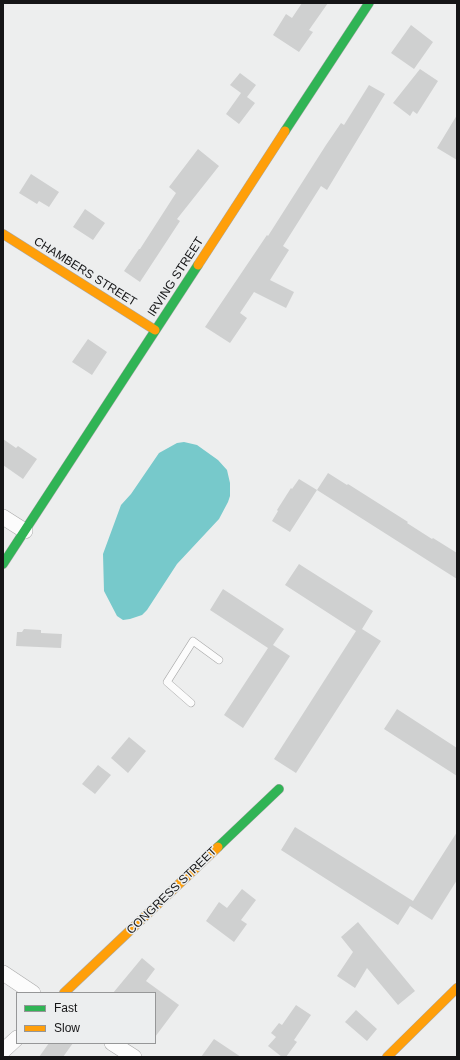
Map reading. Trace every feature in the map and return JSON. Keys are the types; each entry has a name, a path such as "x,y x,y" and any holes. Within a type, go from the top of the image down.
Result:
{"street":[{"name":"IRVING STREET","path":"3,564 369,3"},
{"name":"CHAMBERS STREET","path":"3,234 155,330"},
{"path":"3,517 25,531"},
{"name":"CONGRESS STREET","path":"65,992 279,788"},
{"path":"3,973 32,992"},
{"path":"387,1057 457,988"},
{"path":"3,1051 16,1039"},
{"path":"114,1044 134,1057"}],"lane":[{"path":"191,703 167,682 193,641 219,660"}],"water":[{"path":"184,442 197,445 218,460 227,470 230,483 230,496 228,502 219,519 177,564 147,610 142,615 123,620 117,616 104,591 103,554 121,505 131,494 159,453 177,443"}],"building":[{"path":"302,3 328,3 309,30 313,32 299,52 273,35 286,14 292,18"},
{"path":"411,25 433,42 414,69 391,53"},
{"path":"420,69 438,81 417,114 413,111 410,116 393,103"},
{"path":"240,73 256,85 247,97 255,103 239,124 226,114 241,93 230,85"},
{"path":"369,85 385,94 327,190 321,186 283,246 289,250 270,280 294,292 286,308 254,292 240,313 247,318 230,343 205,327 267,235 268,236 326,145 341,123 344,125"},
{"path":"457,115 457,160 437,148"},
{"path":"198,149 219,166 177,219 180,221 140,282 124,271 176,193 169,187"},
{"path":"31,174 59,192 49,207 39,201 37,204 19,193"},
{"path":"85,209 105,223 93,240 73,227"},
{"path":"88,339 107,352 92,375 72,362"},
{"path":"3,439 16,448 18,446 37,459 23,479 3,465"},
{"path":"328,473 408,522 407,523 432,539 433,538 457,553 457,579 317,490"},
{"path":"299,479 317,490 290,532 272,521 291,488 292,489"},
{"path":"299,564 373,611 362,629 381,641 296,773 274,759 356,631 285,585"},
{"path":"223,589 284,629 273,645 290,656 243,728 224,715 268,648 210,610"},
{"path":"24,629 41,630 41,633 62,634 61,648 16,646 17,632 22,632"},
{"path":"397,709 457,748 457,776 384,729"},
{"path":"129,737 146,751 128,773 111,758"},
{"path":"98,765 111,775 95,794 82,784"},
{"path":"295,827 413,901 457,832 457,880 432,920 410,906 398,925 281,850"},
{"path":"242,889 256,900 241,920 247,924 234,942 206,921 219,902 227,908"},
{"path":"358,922 415,991 398,1005 367,968 355,988 337,976 353,952 341,937"},
{"path":"142,958 155,969 146,981 179,1005 156,1036 156,992 114,992"},
{"path":"296,1005 311,1015 294,1040 297,1042 286,1057 282,1057 268,1046 276,1037 271,1033 279,1023 282,1025"},
{"path":"356,1010 377,1029 367,1041 345,1022"},
{"path":"214,1039 241,1057 201,1057"},
{"path":"48,1044 72,1044 63,1057 39,1057"}],"traffic: fast":[{"path":"285,131 369,3"},
{"path":"3,564 198,265"},
{"path":"218,847 279,789"}],"traffic: slow":[{"path":"198,265 285,131"},
{"path":"3,234 155,330"},
{"path":"65,992 218,847"},
{"path":"387,1057 457,988"}]}
